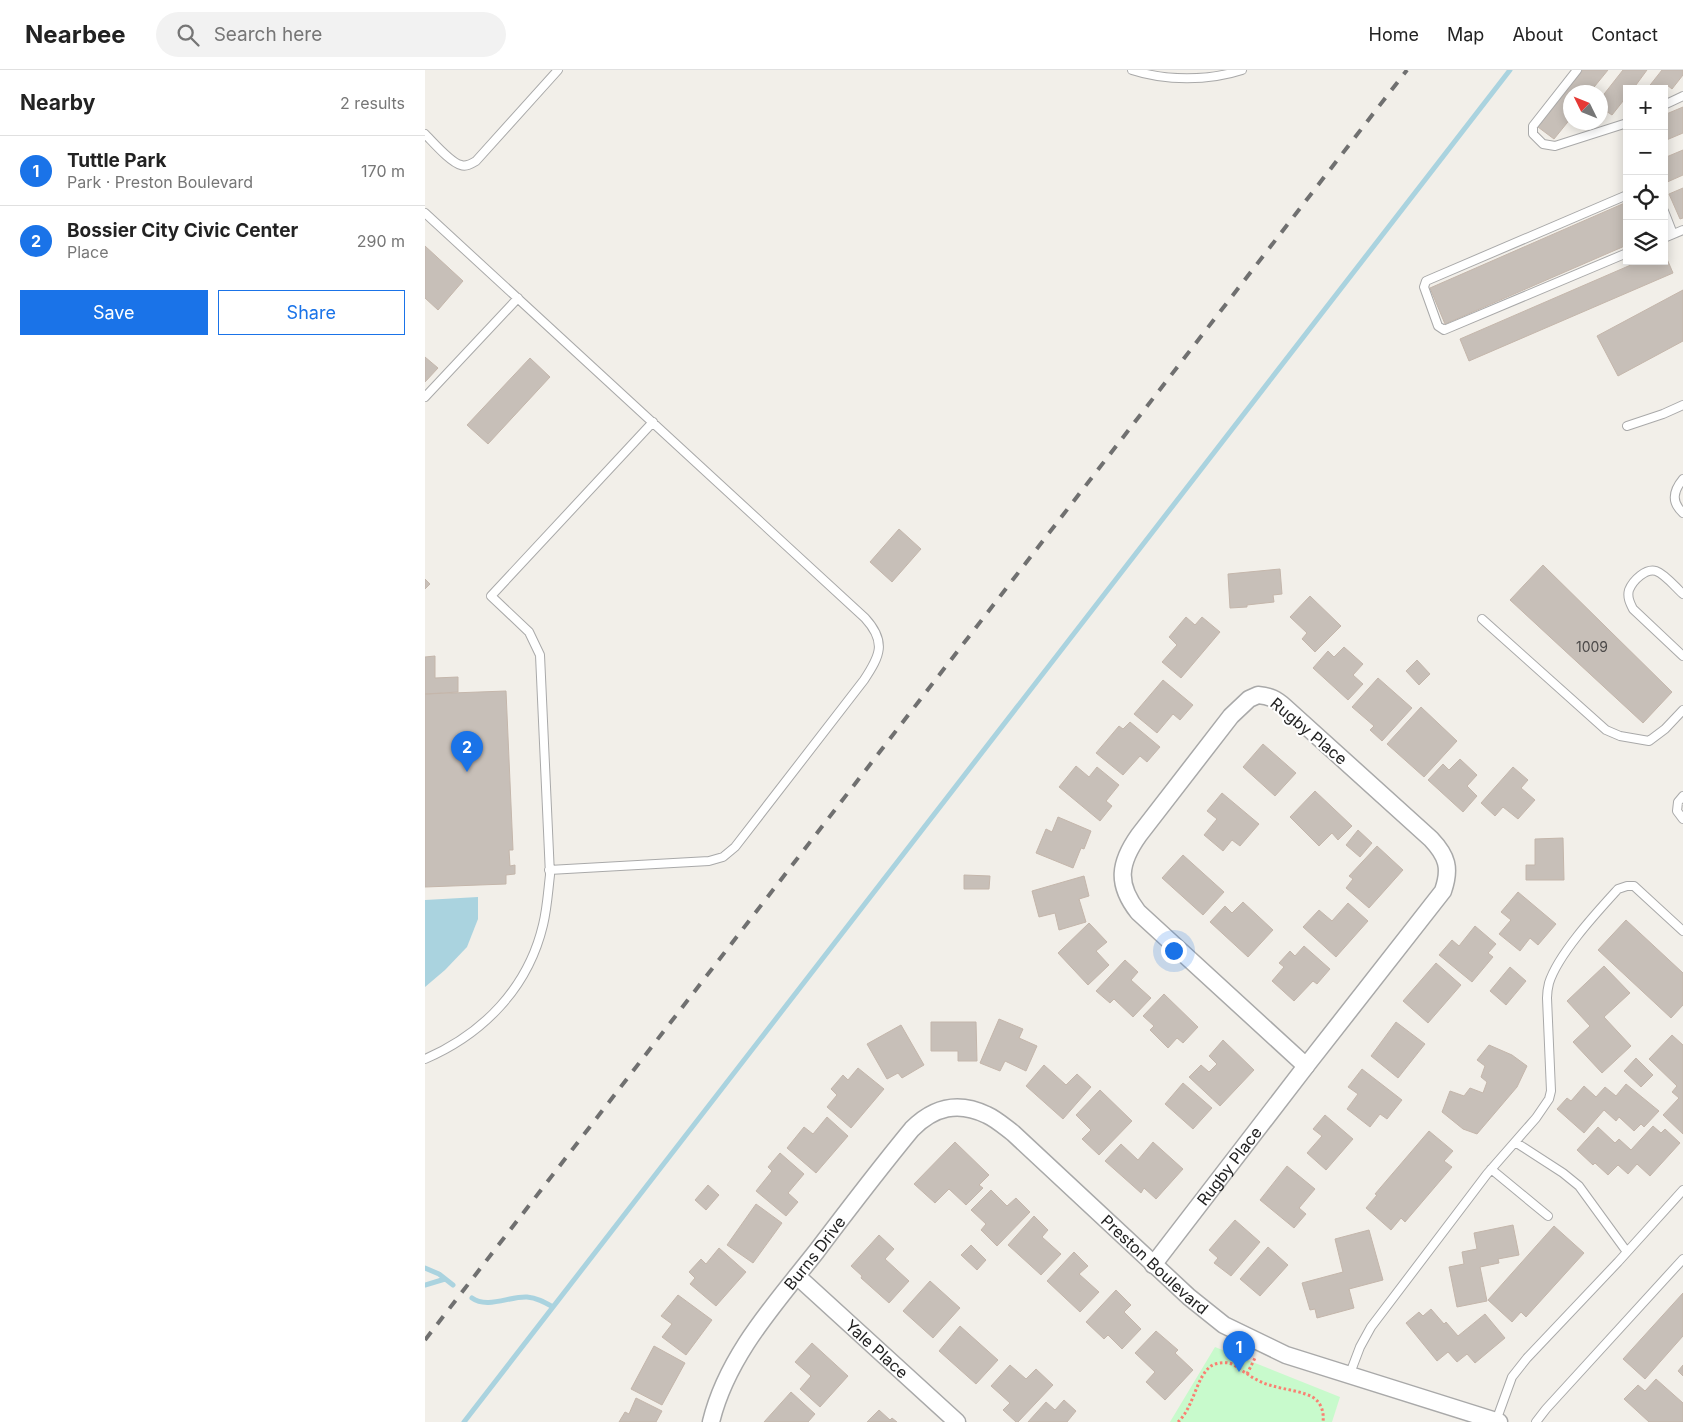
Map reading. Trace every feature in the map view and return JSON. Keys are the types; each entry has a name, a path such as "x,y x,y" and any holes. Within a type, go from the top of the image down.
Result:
{"street":[{"name":"Rugby Place","path":"1153,1265 1443,891 1447,881 1447,864 1443,853 1431,840 1277,700 1268,696 1258,695 1249,699 1231,716 1130,847 1124,860 1123,883 1125,893 1137,912 1306,1066"},
{"name":"Preston Boulevard","path":"948,1107 988,1115 1013,1133 1153,1265 1224,1325 1286,1355 1498,1421"},
{"name":"Burns Drive","path":"711,1422 724,1384 734,1362 747,1341 912,1129 922,1119 948,1107"},
{"name":"Yale Place","path":"797,1276 957,1422"}],"lane":[{"path":"425,134 455,162 461,166 467,166 476,161 558,70"},
{"path":"1132,70 1169,77 1202,77 1243,70"},
{"path":"1577,70 1533,126 1533,134 1543,144 1555,146 1623,123"},
{"path":"1668,103 1683,96"},
{"path":"1623,197 1426,281 1424,287 1425,295 1437,326 1444,330 1623,255"},
{"path":"425,212 865,618 878,637 878,656 864,680 735,846 723,858 709,861 549,870"},
{"path":"1668,220 1673,234"},
{"path":"1668,236 1683,230"},
{"path":"425,397 517,298"},
{"path":"1627,426 1683,405"},
{"path":"425,1059 454,1045 485,1022 503,1004 519,983 534,954 544,924 549,870 540,654 529,632 491,596 653,422"},
{"path":"1683,479 1676,487 1673,495 1675,503 1683,513"},
{"path":"1683,594 1659,572 1651,570 1645,572 1629,590 1629,602 1633,609 1683,656"},
{"path":"1483,619 1606,730 1620,736 1649,741 1665,729 1683,710"},
{"path":"1683,796 1678,802 1677,811 1683,819"},
{"path":"1349,1376 1360,1347 1371,1327 1491,1169 1536,1118 1549,1099 1551,1091 1547,998 1549,984 1555,969 1578,936 1619,889 1627,886 1633,886 1683,931"},
{"path":"1515,1142 1563,1173 1579,1186 1627,1252"},
{"path":"1491,1169 1548,1216"},
{"path":"1498,1421 1512,1376 1683,1190"},
{"path":"1536,1422 1614,1332 1683,1259"}],"path":[{"path":"1178,1422 1189,1409 1195,1391 1205,1374 1210,1367 1220,1362 1231,1364 1273,1386 1313,1397 1320,1403 1323,1422"}],"green space":[{"path":"1215,1347 1340,1397 1332,1422 1170,1422"}],"water":[{"path":"478,897 478,919 467,947 425,987 425,900"}],"building":[{"path":"1583,70 1608,70 1596,85 1571,85"},
{"path":"1623,70 1647,70 1636,85 1623,85 1623,101 1612,115 1608,112 1608,89"},
{"path":"1662,70 1683,70 1683,75 1672,89 1668,85 1650,85"},
{"path":"1563,95 1563,128 1554,139 1538,127"},
{"path":"1683,107 1683,133 1668,139 1668,130 1668,113"},
{"path":"1683,150 1683,175 1668,182 1668,175 1668,156"},
{"path":"1683,188 1683,218 1680,219 1669,194"},
{"path":"1623,204 1623,247 1445,324 1430,288"},
{"path":"425,246 463,281 438,310 425,298"},
{"path":"1668,261 1673,273 1469,361 1460,339 1631,265 1668,265"},
{"path":"1683,290 1683,341 1618,376 1597,336"},
{"path":"425,357 438,368 425,382"},
{"path":"530,358 550,377 488,444 467,425"},
{"path":"899,529 921,549 892,582 870,562"},
{"path":"1543,565 1672,692 1643,723 1510,600"},
{"path":"1280,569 1282,594 1273,595 1274,602 1230,608 1228,574"},
{"path":"425,579 430,584 425,589"},
{"path":"1310,596 1341,626 1315,652 1302,639 1307,633 1290,617"},
{"path":"1186,617 1195,625 1202,617 1220,632 1181,678 1162,662 1177,645 1169,637"},
{"path":"1344,647 1363,664 1353,675 1363,684 1348,700 1313,668 1328,651 1334,657"},
{"path":"435,656 435,678 458,677 458,692 425,694 425,657"},
{"path":"1417,660 1430,674 1419,685 1406,671"},
{"path":"1378,678 1412,708 1382,741 1370,730 1374,726 1352,707"},
{"path":"1163,680 1193,705 1180,720 1173,714 1157,733 1134,714"},
{"path":"506,691 513,850 509,850 510,866 515,865 515,874 506,875 506,884 425,887 425,694"},
{"path":"1421,707 1457,741 1424,777 1387,744"},
{"path":"1130,722 1160,747 1147,762 1140,756 1123,775 1096,753 1119,726 1123,729"},
{"path":"1263,744 1296,773 1275,796 1243,767"},
{"path":"1460,759 1477,775 1467,786 1477,796 1463,812 1428,780 1443,764 1449,770"},
{"path":"1076,766 1089,777 1097,767 1119,785 1106,801 1112,806 1100,821 1059,787"},
{"path":"1513,767 1528,780 1521,788 1535,800 1518,819 1503,807 1495,816 1481,803"},
{"path":"1315,791 1352,826 1338,840 1332,833 1319,846 1290,817"},
{"path":"1222,793 1259,824 1240,846 1232,840 1223,851 1204,835 1217,819 1207,811"},
{"path":"1058,817 1091,831 1084,849 1081,848 1073,868 1036,853 1046,829 1052,832"},
{"path":"1358,830 1372,843 1360,857 1346,845"},
{"path":"1563,838 1564,880 1526,880 1526,865 1535,865 1535,839"},
{"path":"1377,846 1403,870 1369,908 1346,888 1353,879 1349,876"},
{"path":"1183,855 1224,892 1203,915 1162,878"},
{"path":"964,875 990,876 989,889 964,889"},
{"path":"1084,876 1089,896 1079,899 1086,922 1059,930 1055,913 1039,917 1032,891"},
{"path":"1518,892 1556,924 1538,945 1530,938 1520,951 1499,934 1511,920 1501,912"},
{"path":"1243,902 1273,930 1248,957 1210,922 1225,906 1232,913"},
{"path":"1348,903 1368,921 1336,957 1303,927 1319,910 1332,921"},
{"path":"1626,920 1683,973 1683,1005 1671,1018 1598,950"},
{"path":"1089,923 1107,942 1096,951 1109,965 1088,985 1058,953"},
{"path":"1475,926 1496,944 1488,953 1493,957 1472,982 1439,955 1452,940 1459,946"},
{"path":"1304,946 1330,969 1317,984 1313,981 1294,1001 1272,981 1284,967 1279,963 1290,951 1295,956"},
{"path":"1125,960 1138,972 1131,980 1151,998 1133,1017 1114,999 1110,1003 1096,991"},
{"path":"1436,963 1461,985 1428,1023 1403,1001"},
{"path":"1604,966 1630,993 1604,1017 1631,1046 1602,1073 1573,1042 1590,1026 1567,1001"},
{"path":"1510,967 1526,981 1506,1005 1490,991"},
{"path":"1164,994 1198,1027 1183,1043 1177,1038 1168,1048 1150,1030 1154,1026 1143,1016"},
{"path":"999,1019 1023,1029 1019,1038 1037,1046 1026,1071 1005,1061 1000,1071 980,1063"},
{"path":"931,1022 976,1022 977,1061 958,1061 958,1051 931,1051"},
{"path":"1396,1022 1425,1044 1398,1078 1371,1056"},
{"path":"901,1025 924,1065 902,1078 898,1073 887,1079 867,1044"},
{"path":"1672,1035 1683,1045 1683,1134 1663,1115 1679,1098 1672,1092 1677,1086 1649,1059"},
{"path":"1223,1040 1254,1070 1220,1106 1189,1077 1201,1065 1209,1072 1217,1064 1209,1056"},
{"path":"1489,1045 1512,1055 1527,1066 1517,1087 1477,1134 1463,1129 1442,1112 1450,1091 1464,1096 1470,1088 1483,1093 1487,1082 1481,1077 1485,1066 1477,1060"},
{"path":"1636,1058 1653,1075 1641,1087 1624,1071"},
{"path":"1044,1065 1066,1085 1077,1074 1091,1087 1063,1119 1026,1086"},
{"path":"858,1068 884,1089 851,1128 827,1107 837,1095 831,1089 843,1075 848,1080"},
{"path":"1362,1069 1402,1100 1387,1119 1380,1114 1370,1127 1347,1109 1358,1094 1348,1087"},
{"path":"1183,1083 1212,1108 1193,1129 1165,1104"},
{"path":"1626,1084 1659,1111 1644,1127 1641,1124 1634,1131 1619,1117 1616,1121 1604,1110 1584,1133 1557,1109 1567,1098 1571,1101 1584,1086 1596,1097 1605,1087 1616,1096"},
{"path":"1100,1090 1132,1121 1099,1155 1082,1139 1091,1130 1076,1115"},
{"path":"1325,1115 1353,1139 1326,1170 1307,1153 1322,1136 1313,1129"},
{"path":"827,1117 848,1136 816,1173 787,1148 804,1127 813,1134"},
{"path":"1653,1126 1661,1133 1665,1129 1680,1143 1650,1176 1637,1164 1628,1174 1618,1165 1608,1175 1595,1163 1593,1165 1577,1150 1598,1127 1615,1143 1619,1139 1631,1150"},
{"path":"1429,1131 1453,1151 1444,1161 1452,1167 1405,1222 1401,1218 1391,1230 1366,1208 1377,1195 1375,1194"},
{"path":"955,1142 989,1175 979,1185 983,1188 966,1205 949,1189 935,1203 914,1184"},
{"path":"1153,1142 1183,1169 1156,1199 1144,1188 1141,1193 1105,1161 1121,1144 1138,1160"},
{"path":"780,1153 804,1174 788,1193 798,1202 786,1216 756,1191 772,1171 768,1167"},
{"path":"1287,1166 1315,1189 1299,1208 1306,1214 1294,1228 1260,1200"},
{"path":"708,1185 719,1195 706,1210 695,1200"},
{"path":"991,1190 1007,1206 1016,1198 1030,1212 997,1246 981,1230 986,1224 971,1210"},
{"path":"756,1204 782,1223 753,1263 727,1245"},
{"path":"1034,1216 1048,1230 1042,1237 1061,1254 1041,1275 1008,1245"},
{"path":"1235,1220 1260,1242 1231,1276 1214,1263 1218,1258 1209,1250"},
{"path":"1513,1225 1519,1255 1498,1259 1499,1263 1480,1267 1487,1301 1457,1307 1449,1267 1464,1264 1462,1252 1477,1249 1474,1233"},
{"path":"1554,1226 1584,1253 1526,1317 1521,1312 1512,1322 1488,1300"},
{"path":"1369,1230 1383,1280 1349,1289 1354,1308 1317,1318 1315,1309 1310,1310 1302,1283 1343,1272 1335,1239"},
{"path":"879,1235 894,1249 885,1259 909,1281 889,1303 861,1278 862,1276 851,1266"},
{"path":"971,1245 986,1260 977,1270 961,1255"},
{"path":"1268,1247 1288,1265 1260,1296 1240,1279"},
{"path":"719,1248 746,1272 716,1306 690,1284 695,1278 689,1272 701,1259 706,1264"},
{"path":"1074,1252 1088,1266 1079,1274 1099,1292 1080,1312 1047,1281"},
{"path":"930,1281 960,1308 933,1338 903,1311"},
{"path":"1116,1290 1131,1305 1124,1312 1141,1329 1122,1349 1108,1335 1104,1339 1086,1322"},
{"path":"1683,1293 1683,1336 1645,1379 1623,1359"},
{"path":"678,1295 712,1320 686,1355 662,1337 672,1324 661,1316"},
{"path":"1431,1309 1458,1336 1485,1314 1505,1338 1475,1363 1467,1354 1457,1362 1448,1352 1437,1361 1406,1323 1419,1312 1423,1316"},
{"path":"960,1326 998,1360 976,1384 939,1351"},
{"path":"1156,1331 1178,1350 1175,1353 1193,1370 1165,1400 1146,1382 1155,1372 1135,1353"},
{"path":"812,1343 848,1376 820,1407 800,1389 811,1376 795,1362"},
{"path":"654,1346 685,1363 662,1405 631,1389"},
{"path":"1010,1365 1026,1379 1036,1369 1053,1385 1018,1422 1003,1410 1010,1403 991,1386"},
{"path":"1683,1365 1683,1376 1678,1371"},
{"path":"1656,1379 1683,1403 1683,1422 1649,1422 1624,1399 1638,1385 1645,1391"},
{"path":"791,1392 815,1414 808,1422 764,1422"},
{"path":"636,1398 662,1411 656,1422 619,1422 625,1412 629,1414"},
{"path":"1064,1400 1076,1411 1067,1422 1028,1422 1046,1402 1055,1410"},
{"path":"879,1410 890,1420 892,1418 897,1422 867,1422"}],"waterway":[{"path":"464,1422 1510,70"},
{"path":"425,1268 439,1274 453,1285"},
{"path":"425,1285 445,1279"},
{"path":"472,1298 478,1301 492,1302 527,1297 537,1299 553,1307"}],"railway":[{"path":"425,1340 1407,70"}],"place":[{"name":"Bossier City Civic Center","path":"467,772"},
{"name":"Tuttle Park","path":"1239,1372"}]}
